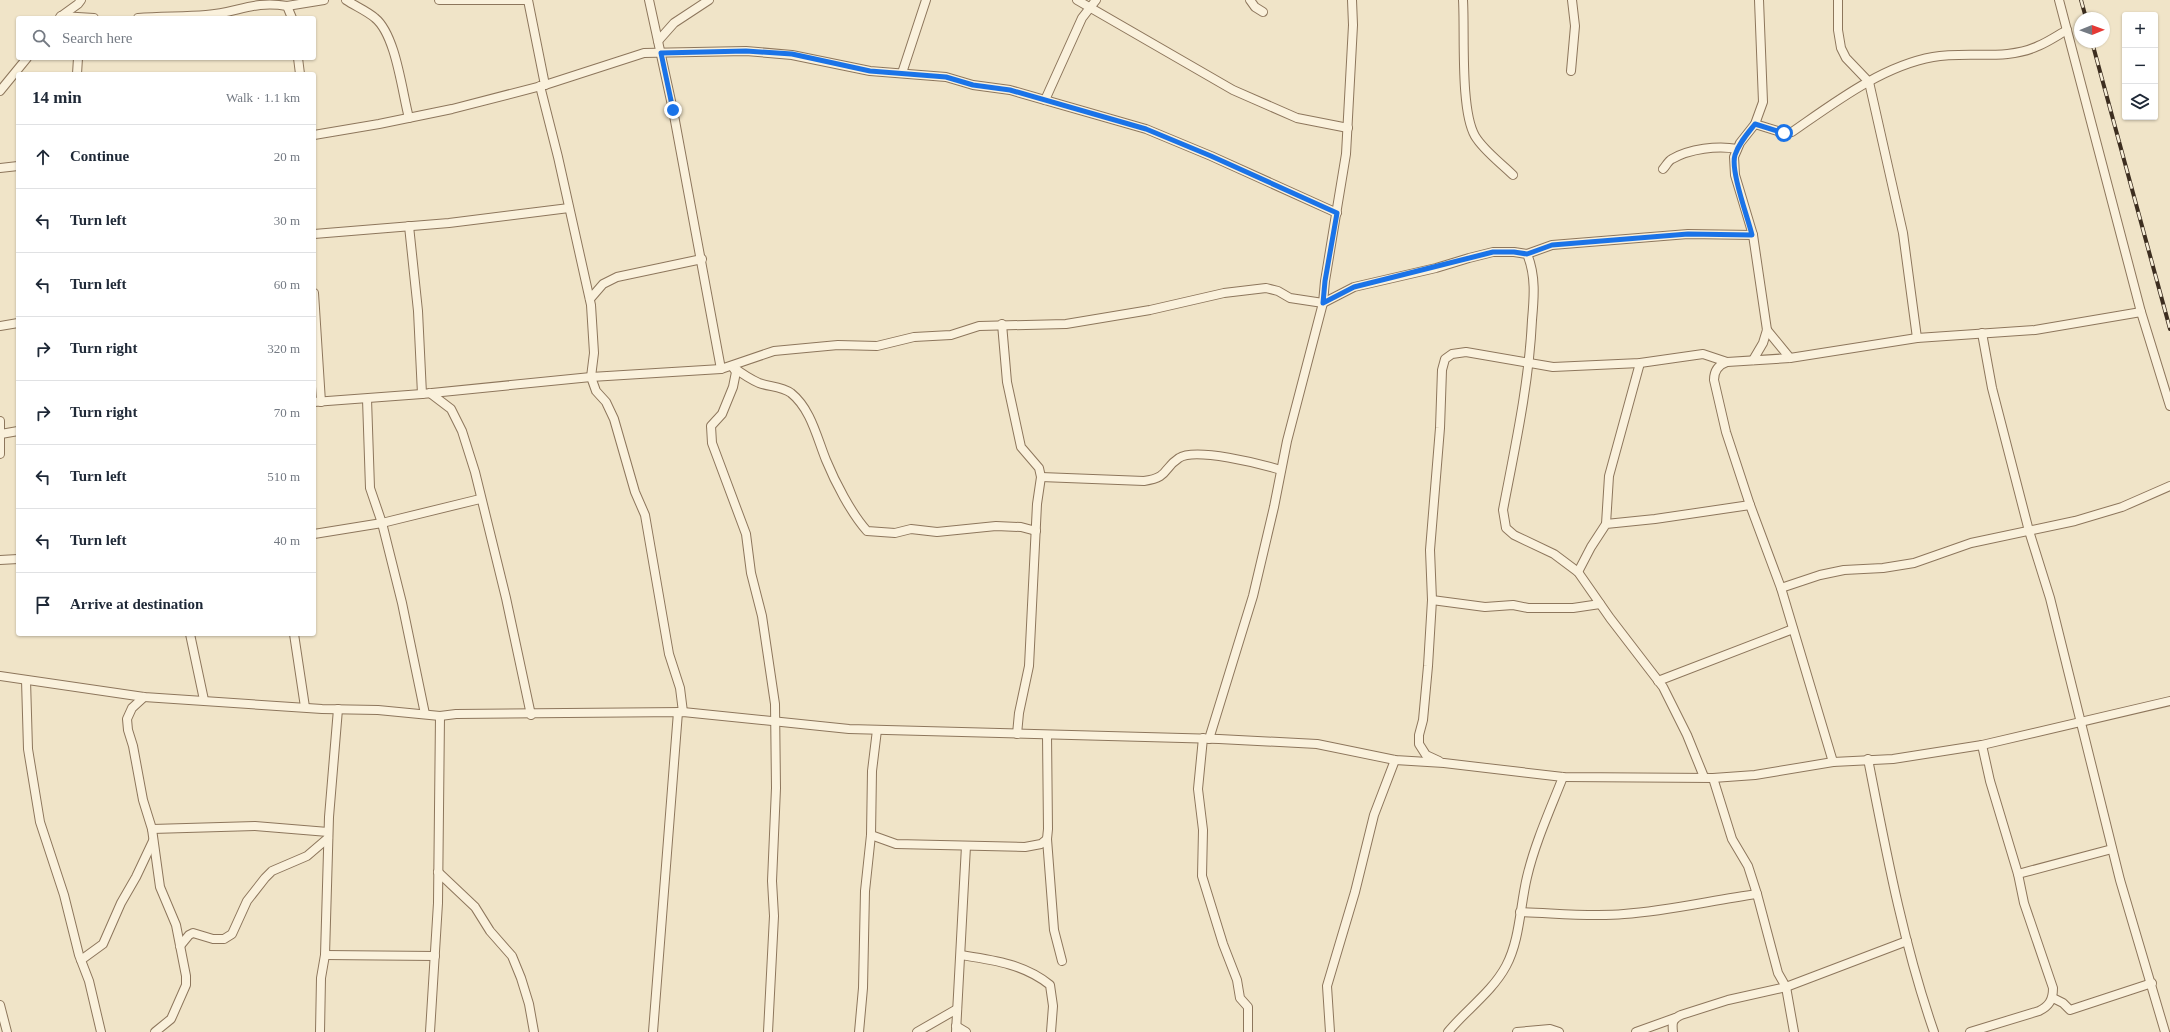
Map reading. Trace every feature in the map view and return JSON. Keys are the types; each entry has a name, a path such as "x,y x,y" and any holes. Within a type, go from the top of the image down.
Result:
{"street":[{"path":"61,16 78,4 81,0"},
{"path":"184,16 207,15 257,2 273,0 287,6 324,0"},
{"path":"346,0 376,18 387,34 394,50 409,118"},
{"path":"439,0 528,0 543,85 590,300 594,353 591,377 596,391 606,402 614,419 635,492 645,514 669,654 680,688 680,712 653,1032"},
{"path":"649,0 702,259 721,369"},
{"path":"658,41 674,23 710,0"},
{"path":"902,73 926,0"},
{"path":"1077,0 1233,90 1296,118 1348,128"},
{"path":"1045,100 1082,18 1096,0"},
{"path":"1250,0 1255,7 1263,12"},
{"path":"1248,1032 1248,1007 1240,998 1237,980 1223,944 1202,876 1203,830 1198,789 1206,739 1253,596 1306,359 1323,303 1325,281 1346,154 1353,25 1352,0"},
{"path":"1462,0 1465,85 1470,120 1478,141 1514,175"},
{"path":"1571,70 1575,31 1572,0"},
{"path":"1753,360 1763,343 1767,330 1752,235 1735,175 1734,157 1737,149 1755,124 1763,102 1759,0"},
{"path":"1838,0 1838,30 1841,48 1846,58 1869,82 1903,233 1918,338"},
{"path":"2059,0 2141,312 2170,406"},
{"path":"287,6 291,16"},
{"path":"1755,124 1784,133 1792,132 1892,68 1933,57 1966,54 2010,53 2038,47 2068,30"},
{"path":"316,135 452,109 543,85 644,54 746,51 792,54 870,71 902,73 929,77 946,77 1045,100 1146,129 1211,156 1337,213"},
{"path":"0,91 25,60"},
{"path":"77,72 78,60"},
{"path":"298,60 300,72"},
{"path":"1663,169 1670,160 1687,154 1724,146 1737,149"},
{"path":"0,168 16,166"},
{"path":"316,234 409,226 569,208"},
{"path":"409,226 418,311 422,394"},
{"path":"316,366 317,402 422,394 591,377 721,369 774,352 838,345 877,346 914,337 951,335 979,326 1002,324 1066,324 1150,310 1224,293 1266,288 1278,291 1290,298 1323,303 1354,287 1493,252 1514,252 1527,254 1552,245 1688,234 1752,235"},
{"path":"1527,254 1533,267 1530,364 1503,510 1506,528 1514,536 1554,554 1578,572 1658,681 1687,735 1704,777"},
{"path":"590,300 603,284 616,277 702,259"},
{"path":"1444,763 1426,755 1419,744 1427,680 1432,600 1430,550 1440,428 1442,370 1445,359 1452,354 1466,352 1553,367 1640,363 1703,354 1727,362 1790,358 1918,338 2035,330 2141,312"},
{"path":"0,326 16,323"},
{"path":"1002,324 1007,382 1020,447 1039,468 1041,477 1036,531 1029,666 1019,714 1018,734"},
{"path":"1767,330 1790,358"},
{"path":"1982,333 1992,388 2030,531 2050,598 2112,849 2165,1032"},
{"path":"1727,362 1718,368 1714,373 1714,380 1726,432 1750,505 1781,588 1833,762"},
{"path":"1578,572 1591,547 1606,524 1609,476 1640,363"},
{"path":"732,366 760,383 778,387 790,393 801,404 811,421 826,461 858,522 867,531 895,533 911,529 937,532 996,526 1021,527 1036,531"},
{"path":"732,366 736,372 736,379 725,409 711,426 712,442 746,534 751,573 762,616 772,674 776,722 776,788 772,860 774,916 768,1032"},
{"path":"430,393 451,409 462,430 475,472 480,499 506,598 531,715"},
{"path":"367,399 370,488 382,523 402,604 425,714"},
{"path":"0,421 0,454"},
{"path":"1,434 16,431"},
{"path":"1041,477 1144,481 1158,479 1178,458 1189,454 1242,459 1281,470"},
{"path":"1781,588 1820,575 1844,570 1883,568 1914,563 1971,543 2075,521 2122,507 2170,486"},
{"path":"316,534 382,523 480,499"},
{"path":"1606,524 1655,519 1750,505"},
{"path":"0,560 16,559"},
{"path":"1432,600 1485,607 1513,604 1528,608 1573,608 1600,604"},
{"path":"1658,681 1793,629"},
{"path":"190,636 204,700"},
{"path":"294,636 305,707"},
{"path":"0,676 144,697 440,716 456,714 531,715 680,712 850,730 1047,734 1317,744 1395,760 1444,763 1564,777 1713,778 1755,775 1833,762 1868,759 1893,759 1982,745 2170,701"},
{"path":"26,680 28,749 40,822 64,895 81,960 89,981 101,1032"},
{"path":"144,697 132,708 127,719 142,800 152,829 160,887 176,925 186,976 186,985 176,1004 171,1019 156,1032"},
{"path":"320,1032 328,835 338,709"},
{"path":"430,1032 438,872 440,716"},
{"path":"859,1032 863,988 865,891 871,835 872,771 877,730"},
{"path":"1047,734 1047,839 1054,930 1062,961"},
{"path":"1970,1032 2039,1011 2046,1007 2053,998 2053,988 2033,933 2018,874 1990,781 1982,745"},
{"path":"1868,759 1892,883 1907,942 1934,1032"},
{"path":"1330,1032 1327,986 1374,815 1395,760"},
{"path":"1448,1032 1472,1008 1502,974 1510,954 1527,876 1539,839 1564,777"},
{"path":"1713,778 1732,839 1748,866 1757,894 1778,973 1786,986 1794,1032"},
{"path":"152,829 255,826 328,835"},
{"path":"180,946 189,935 193,933 214,939 224,939 228,937 235,928 253,891 265,878 272,871 307,856 328,835"},
{"path":"871,835 896,844 966,846 1025,847 1041,844 1047,839"},
{"path":"81,960 103,944 120,903 136,877 154,840"},
{"path":"966,846 956,1029 966,1032"},
{"path":"2018,874 2112,849"},
{"path":"438,872 475,907 490,932 512,956 522,978 534,1032"},
{"path":"1520,912 1623,915 1678,908 1709,901 1757,894"},
{"path":"1636,1032 1728,1000 1786,986 1907,942"},
{"path":"324,955 435,956"},
{"path":"961,955 1015,965 1041,977 1050,985 1053,1006 1051,1032"},
{"path":"2053,998 2063,1003 2070,1010 2152,984"},
{"path":"0,1005 7,1032"},
{"path":"918,1032 957,1009"},
{"path":"1673,1032 1672,1023 1675,1018"},
{"path":"1517,1032 1550,1029 1559,1032"}],"railway":[{"path":"2081,0 2084,12"},
{"path":"2094,48 2170,329"}],"route":[{"path":"673,110 661,53 709,50 792,54 870,71 893,72 929,77 946,77 973,85 1010,90 1100,115 1146,129 1211,156 1337,213 1325,281 1323,303 1354,287 1436,268 1493,252 1514,252 1527,254 1552,245 1688,234 1752,235 1735,175 1734,157 1740,143 1755,124 1784,133"}]}
